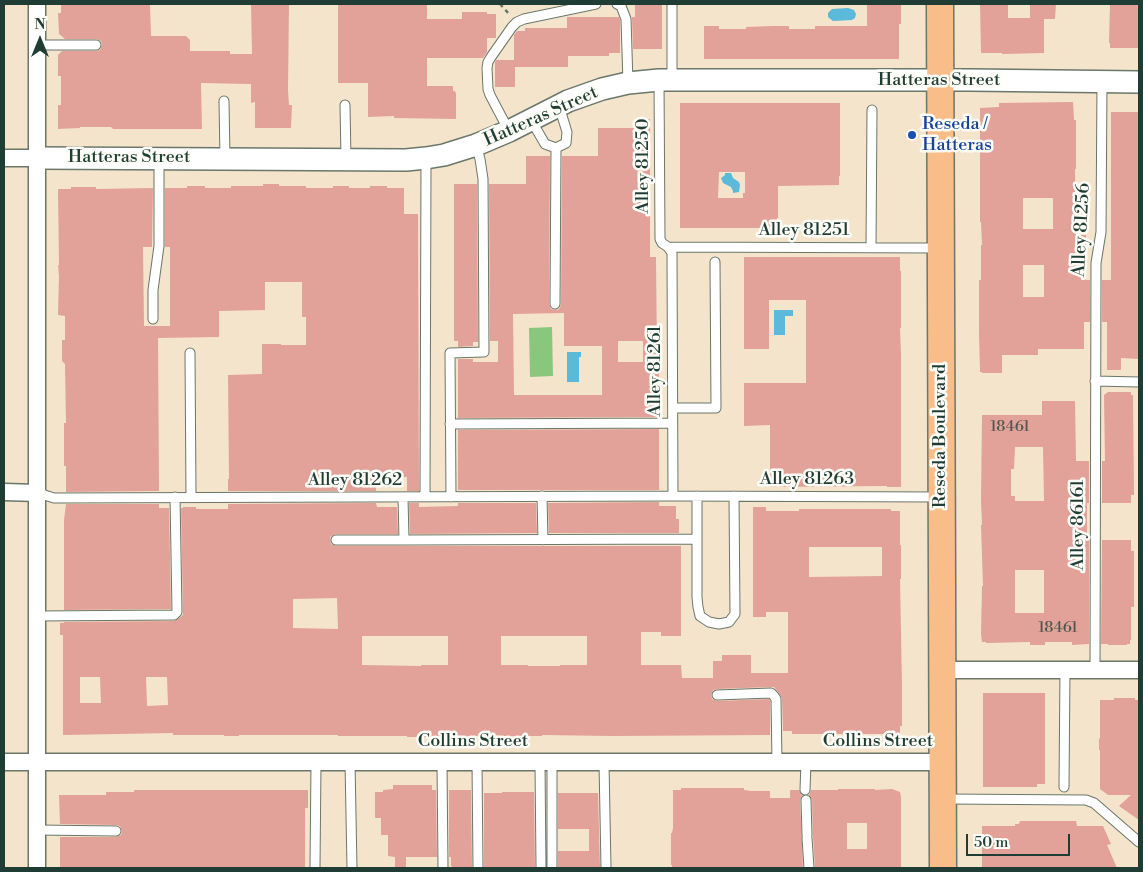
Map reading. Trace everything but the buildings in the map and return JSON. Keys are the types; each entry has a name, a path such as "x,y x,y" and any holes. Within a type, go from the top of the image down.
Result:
{"main road":[{"name":"Reseda Boulevard","path":"940,4 943,868"}],"street":[{"path":"37,4 37,868"},
{"name":"Hatteras Street","path":"4,158 346,160 426,158 444,155 476,145 509,131 568,101 602,89 628,83 666,80 1139,82"},
{"path":"4,492 38,493"},
{"path":"942,670 1139,670"},
{"name":"Collins Street","path":"4,762 942,762"}],"lane":[{"path":"509,131 488,89 488,62 496,50 517,22 596,4"},
{"path":"617,4 621,6 626,19 628,83"},
{"name":"Alley 81250","path":"668,247 660,239 666,80 672,4"},
{"path":"37,45 96,45"},
{"name":"Alley 81256","path":"1095,381 1096,263 1101,232 1102,82"},
{"path":"224,101 226,159"},
{"path":"346,105 346,160"},
{"path":"531,120 545,144 556,148 566,143 567,132 559,106"},
{"path":"871,247 872,110"},
{"path":"451,497 450,353 484,352 483,179 476,145"},
{"path":"555,304 556,148"},
{"path":"153,319 159,246 159,158"},
{"path":"424,497 426,158"},
{"name":"Alley 81251","path":"668,247 940,248"},
{"name":"Alley 81261","path":"668,247 672,253 673,496"},
{"path":"673,408 716,408 715,262"},
{"path":"190,353 191,497"},
{"path":"1095,381 1139,382"},
{"name":"Alley 86161","path":"1095,381 1095,669"},
{"path":"450,424 672,423"},
{"name":"Alley 81262","path":"38,493 54,498 673,496"},
{"path":"542,496 543,540"},
{"name":"Alley 81263","path":"673,496 941,497"},
{"path":"697,496 697,597 700,616 709,622 719,624 729,622 735,614 734,496"},
{"path":"37,616 174,615 177,612 174,497"},
{"path":"403,497 404,540"},
{"path":"336,540 697,539"},
{"path":"1064,787 1065,669"},
{"path":"717,695 772,693 776,699 777,762"},
{"path":"315,868 316,762"},
{"path":"350,762 352,868"},
{"path":"442,762 443,868"},
{"path":"477,762 478,868"},
{"path":"541,868 546,762"},
{"path":"546,762 552,868"},
{"path":"604,762 606,868"},
{"path":"805,790 806,762"},
{"path":"943,798 1086,800 1094,803 1139,842"},
{"path":"806,800 809,868"},
{"path":"37,830 116,831"}],"green space":[{"path":"552,327 553,376 530,377 529,328"}],"water":[{"path":"848,8 854,10 856,14 852,20 833,21 828,17 828,13 832,9"},
{"path":"725,173 731,173 733,178 739,182 739,192 733,193 731,187 723,183 721,178"},
{"path":"774,310 793,310 793,316 785,316 785,335 774,335"},
{"path":"567,352 581,352 581,357 579,357 579,382 567,382"}],"place":[{"name":"Reseda / Hatteras","path":"912,135"}]}
